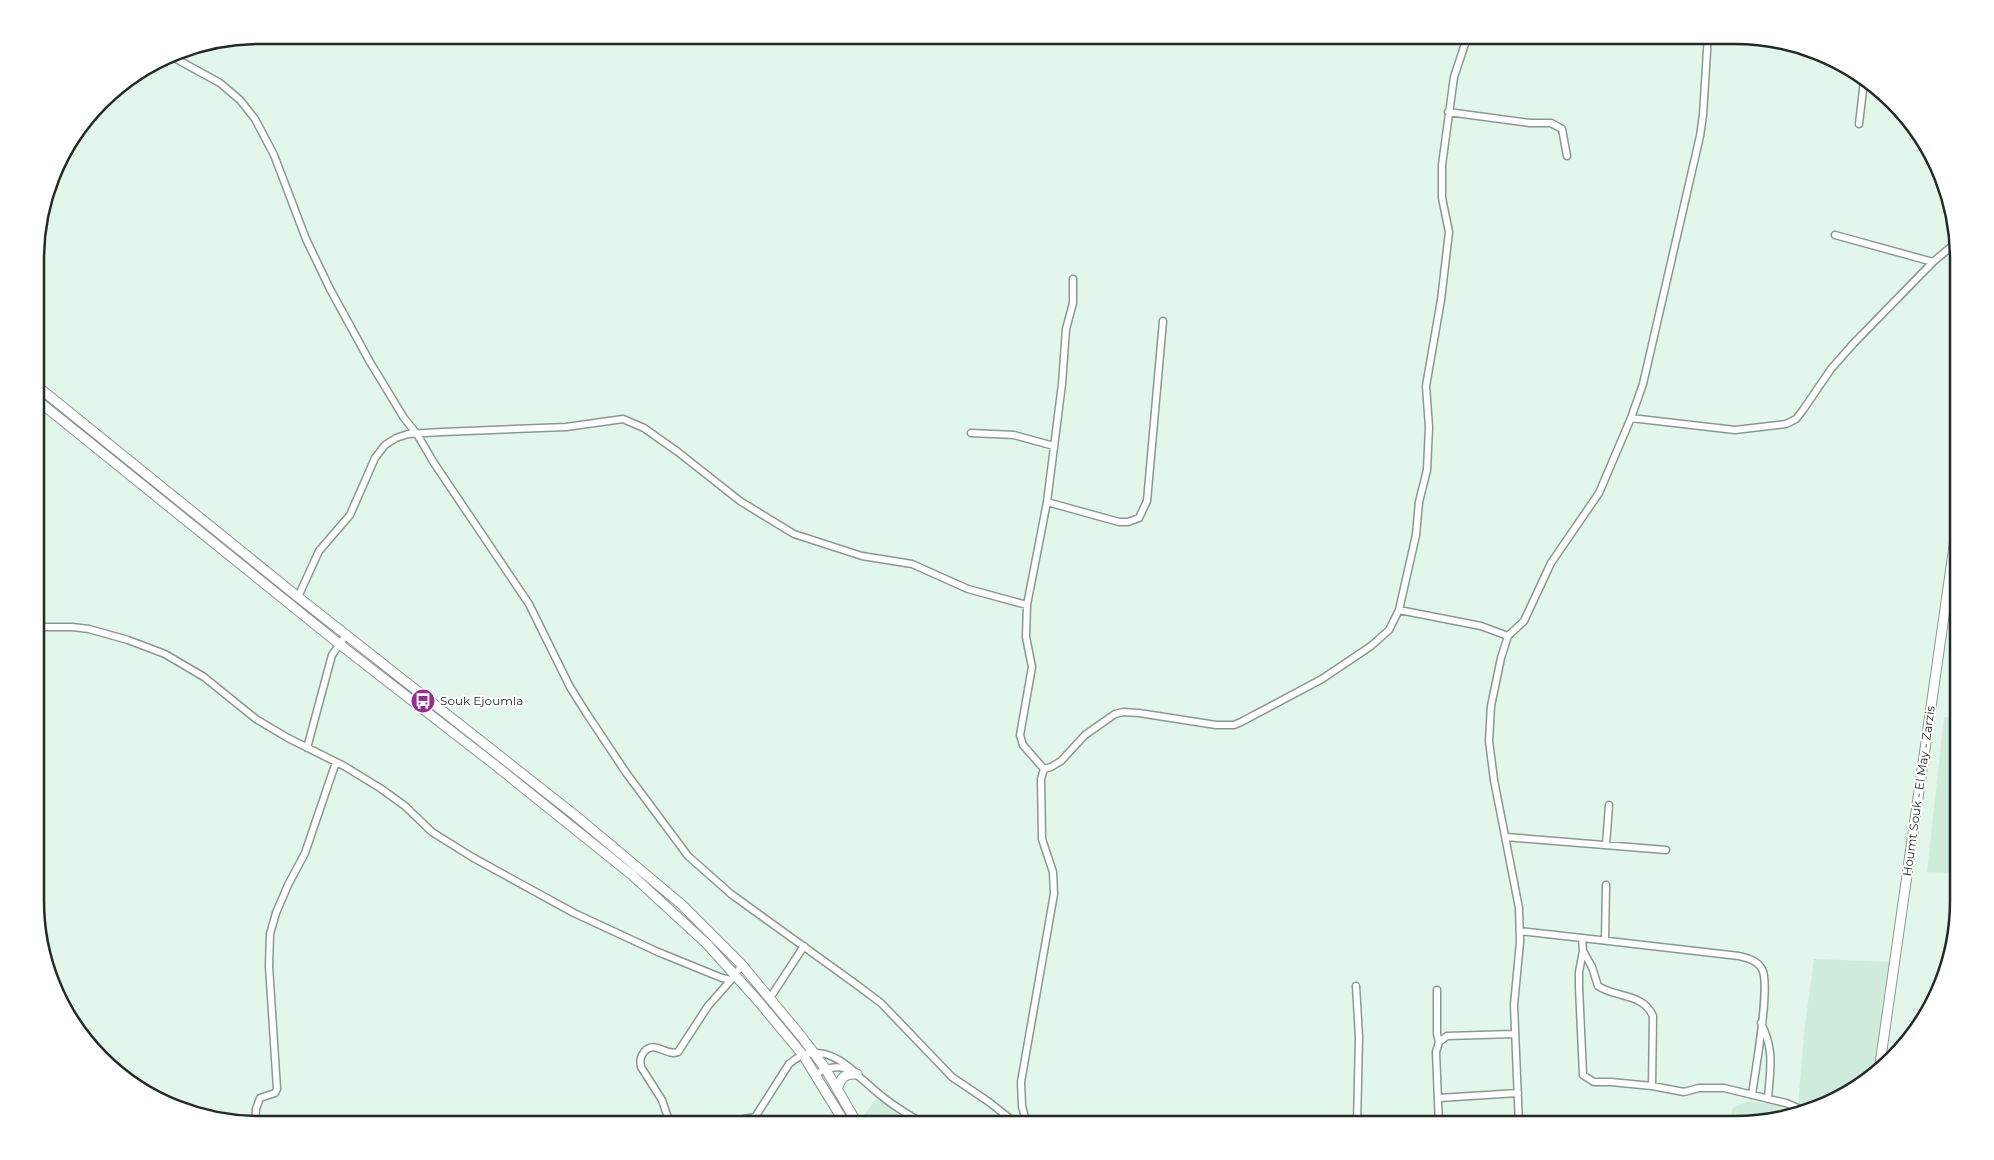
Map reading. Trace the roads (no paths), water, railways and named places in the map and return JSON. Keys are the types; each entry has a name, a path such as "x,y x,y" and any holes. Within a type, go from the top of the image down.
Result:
{"main road":[{"path":"44,392 298,597 576,816 681,904 742,965 770,998 825,1068 853,1116"},
{"path":"44,406 338,643 603,851 673,912 706,944 803,1055 841,1116"},
{"path":"91,443 98,435"},
{"path":"223,550 229,541"},
{"name":"Houmt Souk - El May - Zarzis","path":"1882,1058 1950,569"},
{"path":"569,825 576,816"},
{"path":"837,1089 844,1076 857,1074"}],"street":[{"path":"1044,769 1051,768 1061,761 1085,735 1115,714 1122,712 1216,725 1234,724 1254,716 1322,679 1371,646 1388,630 1399,610 1416,535 1419,502 1427,470 1429,427 1426,386 1441,300 1450,232 1442,198 1442,165 1454,77 1465,44"},
{"path":"1519,1116 1514,1005 1520,959 1519,908 1494,780 1489,741 1491,706 1500,658 1508,636 1524,621 1551,563 1599,493 1631,418 1643,384 1654,344 1685,195 1697,152 1703,115 1707,44"},
{"path":"178,59 220,83 240,100 255,119 274,155 306,239 357,339 434,463 529,604 554,658 583,708 627,774 688,856 710,878 730,894 881,1003 952,1077 1007,1116"},
{"path":"1859,124 1863,86"},
{"path":"1448,112 1530,123 1551,123 1562,130 1567,156"},
{"path":"1835,235 1934,262"},
{"path":"1631,418 1735,430 1786,424 1796,418 1803,410 1832,369 1853,344 1950,248"},
{"path":"1044,769 1023,745 1020,735 1032,667 1027,642 1027,606 1047,502 1062,384 1066,329 1073,302 1073,279"},
{"path":"1047,502 1119,522 1128,522 1139,518 1146,501 1163,321"},
{"path":"402,435 407,420"},
{"path":"298,597 319,551 350,515 375,458 385,445 402,435 548,428 623,420 644,428 740,501 794,534 862,556 912,564 968,589 1027,606"},
{"path":"971,433 1014,435 1054,446"},
{"path":"1399,610 1480,626 1508,636"},
{"path":"44,627 72,627 89,630 128,640 165,654 204,677 256,719 380,788 405,806 432,832 472,857 546,899 675,959 702,971 733,977"},
{"path":"308,748 332,655 338,643 346,635"},
{"path":"256,1116 260,1098 275,1093 277,1089 269,966 270,934 285,892 305,853 336,762"},
{"path":"1025,1116 1022,1106 1021,1082 1054,894 1053,872 1042,838 1041,779 1044,769"},
{"path":"1606,845 1609,805"},
{"path":"1506,836 1666,850"},
{"path":"1605,940 1606,885"},
{"path":"1520,931 1714,952 1739,956 1754,961 1762,969 1764,997 1752,1095"},
{"path":"1582,938 1583,951 1579,972 1583,1075 1589,1081 1652,1086 1675,1092 1699,1088 1724,1088 1768,1098 1796,1107"},
{"path":"770,998 804,946"},
{"path":"1583,951 1592,966 1598,986 1636,999 1650,1009 1653,1016 1652,1086"},
{"path":"667,1116 662,1100 641,1067 641,1056 649,1048 653,1047 670,1053 678,1052 708,1006 742,965"},
{"path":"1356,986 1358,1037 1357,1116"},
{"path":"1437,990 1437,1034 1439,1042 1436,1052 1439,1116"},
{"path":"1761,1022 1770,1039 1771,1056 1768,1098"},
{"path":"1439,1042 1447,1036 1514,1034"},
{"path":"756,1116 789,1064 803,1055 813,1053 836,1057 882,1097 912,1116"},
{"path":"816,1074 825,1068 845,1068 857,1074"},
{"path":"1439,1098 1518,1093"}],"place":[{"name":"Souk Ejoumla","path":"423,701"}]}
